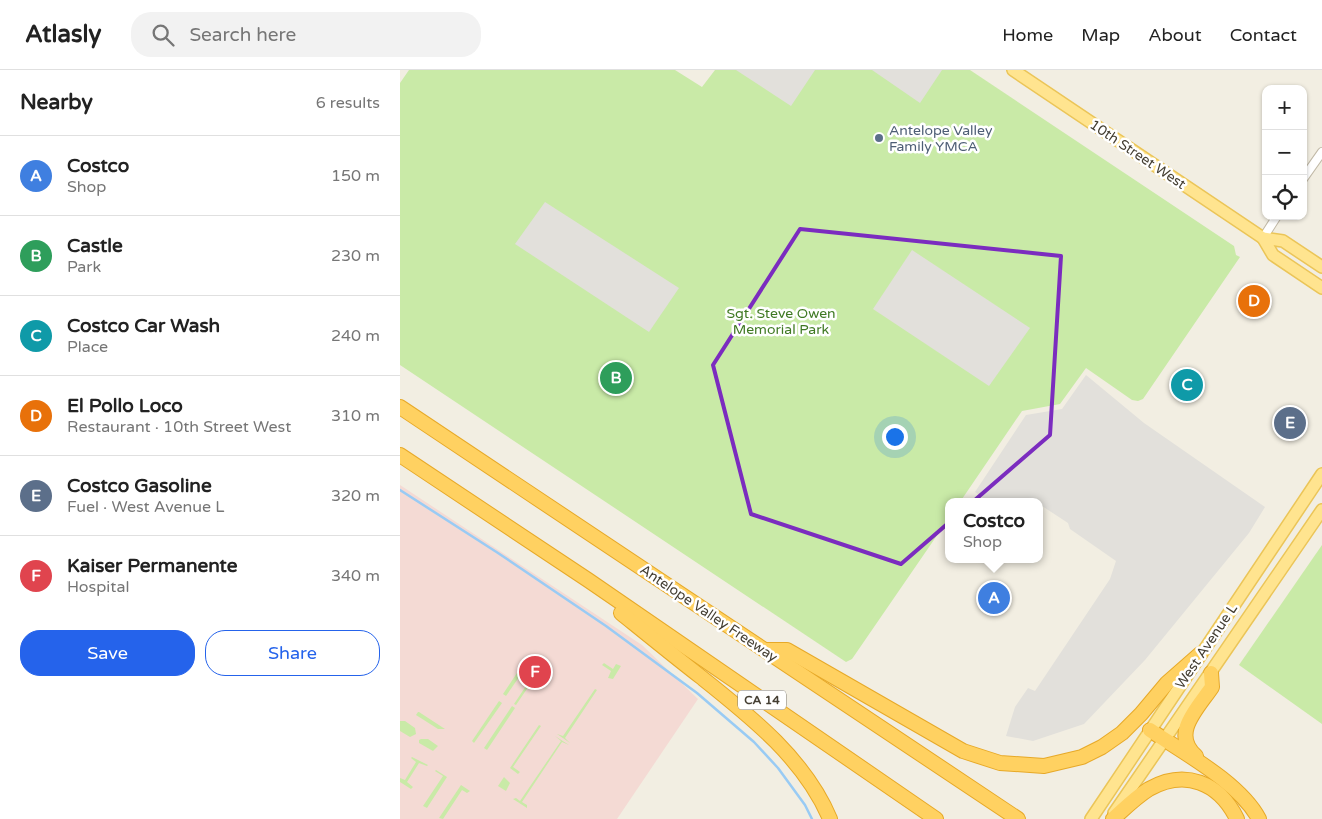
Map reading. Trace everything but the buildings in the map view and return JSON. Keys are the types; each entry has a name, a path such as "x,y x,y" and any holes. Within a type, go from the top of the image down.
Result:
{"highway":[{"name":"Antelope Valley Freeway","path":"400,407 1018,819"},
{"name":"CA 14","path":"400,455 588,580 936,819"},
{"path":"588,580 614,608 732,702 777,743 802,772 830,819"},
{"path":"765,650 787,650 963,751 1000,763 1036,766 1044,766 1082,757 1102,747 1122,733 1167,683 1200,654"},
{"path":"1206,768 1188,749 1184,739 1186,726 1212,687 1211,673"},
{"path":"1150,730 1234,787 1259,819"},
{"path":"1112,819 1147,790 1167,780 1189,780 1208,786 1221,794 1232,808 1237,819"},
{"path":"1003,809 1027,819"}],"main road":[{"name":"10th Street West","path":"1013,70 1263,238 1283,241 1322,267"},
{"name":"10th Street West","path":"1263,238 1273,255 1322,288"},
{"name":"West Avenue L","path":"1092,818 1322,474"},
{"name":"West Avenue L","path":"1112,819 1322,510"}],"street":[{"path":"1306,175 1322,152"},
{"path":"1263,238 1275,220"}],"highlighted area":[{"path":"800,229 1061,256 1050,435 901,564 751,514 713,365"}],"shaded area":[{"path":"736,70 815,70 791,106"},
{"path":"872,70 942,70 920,103"},
{"path":"545,202 679,288 649,332 515,244"},
{"path":"912,250 1030,328 989,386 873,309"},
{"path":"1086,375 1144,423 1265,507 1249,533 1145,660 1084,724 1033,741 1006,736 1015,707 1028,688 1035,691 1110,579 1116,561 1070,529 1068,523 1043,507 1043,498 983,498 975,492 1026,415 1062,409"},
{"path":"400,485 642,645 698,699 617,819 400,819"}],"green space":[{"name":"Sgt. Steve Owen Memorial Park","path":"409,70 675,70 702,87 715,70 970,70 1234,246 1236,255 1240,257 1143,399 1138,401 1132,400 1086,368 1060,404 1022,411 963,498 945,498 945,524 852,659 846,662 400,365 400,83"},
{"path":"1322,545 1322,724 1239,665"},
{"path":"604,663 613,669 616,664 621,666 613,679 608,678 611,671 602,665"},
{"path":"523,664 524,670 506,696 503,694"},
{"path":"534,674 544,680 541,685 533,680 516,705 514,704"},
{"path":"595,689 597,690 565,738 570,743 557,734 563,736"},
{"path":"499,701 502,703 474,743 472,741"},
{"path":"512,706 515,708 487,750 484,748"},
{"path":"418,712 445,729 438,729 416,715"},
{"path":"400,721 405,721 415,728 416,734 410,737 400,731"},
{"path":"539,725 541,726 513,767 520,772 518,774 510,768"},
{"path":"555,736 569,745 562,742 522,802 527,805 527,808 513,799 516,798 520,801 561,741"},
{"path":"421,739 428,739 438,746 433,751 419,743"},
{"path":"412,757 428,765 419,763 407,782 413,787 411,789 400,782 400,778 405,780 416,762"},
{"path":"436,770 447,777 427,808 423,806 443,776"},
{"path":"504,777 510,783 506,791 498,786"},
{"path":"461,785 470,791 467,793 462,790 443,819 439,818"}],"waterway":[{"path":"400,490 606,626 697,693 754,742 778,768 805,805 812,819"}],"place":[{"name":"Antelope Valley Family YMCA","path":"879,138"},
{"name":"El Pollo Loco","path":"1254,301"},
{"name":"Castle","path":"616,378"},
{"name":"Costco Car Wash","path":"1187,385"},
{"name":"Costco Gasoline","path":"1290,423"},
{"name":"Costco","path":"994,598"},
{"name":"Kaiser Permanente","path":"535,672"}]}
